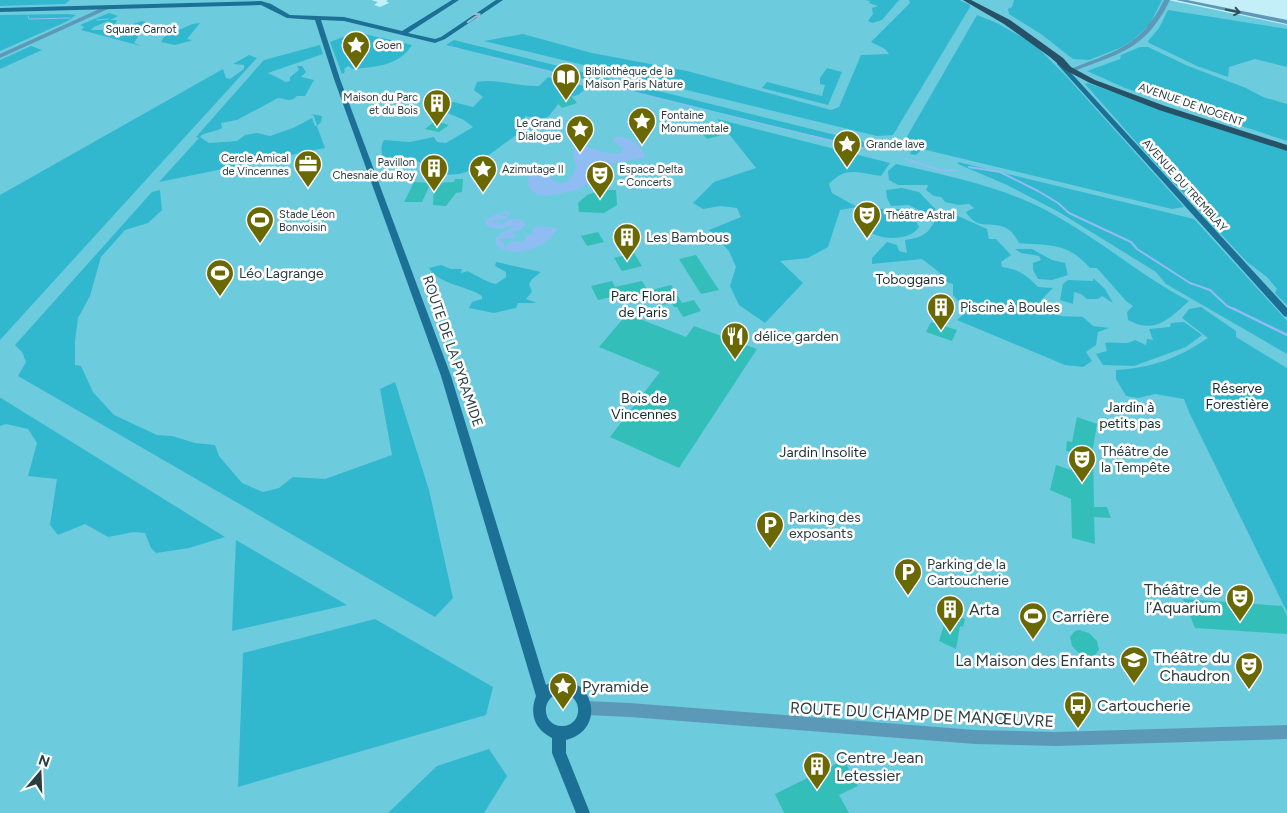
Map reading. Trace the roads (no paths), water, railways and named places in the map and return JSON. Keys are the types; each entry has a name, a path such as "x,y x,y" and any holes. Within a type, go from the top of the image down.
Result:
{"main road":[{"name":"AVENUE DE NOGENT","path":"966,0 1007,22 1031,38 1074,73 1158,105 1287,148"}],"street":[{"path":"403,33 456,0"},
{"path":"0,10 261,2 273,6 281,14 287,16 344,19 437,40 444,38 500,0"},
{"path":"1074,73 1140,40 1153,27 1167,0"},
{"path":"1179,0 1287,22"},
{"path":"0,56 106,8"},
{"name":"ROUTE DE LA PYRAMIDE","path":"318,19 337,79 446,376 543,698"},
{"name":"AVENUE DU TREMBLAY","path":"1074,73 1287,314"},
{"path":"567,687 576,690 583,698 586,708 582,721 576,727 570,732 559,734 551,731 544,725 540,716 540,706 543,698 552,690 567,687"},
{"name":"ROUTE DU CHAMP DE MANŒUVRE","path":"586,708 975,737 1056,739 1287,732"},
{"path":"559,734 559,753 583,813"}],"waterway":[{"path":"28,16 29,19 70,18"},
{"path":"97,20 108,19"},
{"path":"129,26 140,30"},
{"path":"452,47 460,49"},
{"path":"490,57 710,111"},
{"path":"726,115 817,137"},
{"path":"811,136 871,150"},
{"path":"905,159 943,171 957,170"},
{"path":"969,167 1000,172 1038,191 1058,203 1069,213 1131,242 1137,249 1190,283 1210,290 1227,306 1236,310"},
{"path":"1234,309 1287,335"}],"place":[{"name":"Goen","path":"356,69"},
{"name":"Bibliothèque de la Maison Paris Nature","path":"566,101"},
{"name":"Maison du Parc et du Bois","path":"437,127"},
{"name":"Fontaine Monumentale","path":"642,145"},
{"name":"Le Grand Dialogue","path":"580,153"},
{"name":"Grande lave","path":"847,168"},
{"name":"Cercle Amical de Vincennes","path":"308,188"},
{"name":"Pavillon Chesnaie du Roy","path":"434,192"},
{"name":"Azimutage II","path":"483,193"},
{"name":"Espace Delta - Concerts","path":"600,199"},
{"name":"Théâtre Astral","path":"867,239"},
{"name":"Stade Léon Bonvoisin","path":"260,244"},
{"name":"Les Bambous","path":"627,261"},
{"name":"Léo Lagrange","path":"220,297"},
{"name":"Piscine à Boules","path":"941,331"},
{"name":"délice garden","path":"735,360"},
{"name":"Théâtre de la Tempête","path":"1082,483"},
{"name":"Parking des exposants","path":"770,549"},
{"name":"Parking de la Cartoucherie","path":"908,596"},
{"name":"Théâtre de l’Aquarium","path":"1240,622"},
{"name":"Arta","path":"950,633"},
{"name":"Carrière","path":"1033,640"},
{"name":"La Maison des Enfants","path":"1134,684"},
{"name":"Théâtre du Chaudron","path":"1249,690"},
{"name":"Pyramide","path":"563,710"},
{"name":"Cartoucherie","path":"1078,729"},
{"name":"Centre Jean Letessier","path":"817,790"}],"park label":[{"name":"Square Carnot","path":"141,29"},
{"name":"Toboggans","path":"910,279"},
{"name":"Parc Floral de Paris","path":"643,304"},
{"name":"Réserve Forestière","path":"1237,396"},
{"name":"Bois de Vincennes","path":"644,406"},
{"name":"Jardin à petits pas","path":"1130,416"},
{"name":"Jardin Insolite","path":"823,452"}]}
